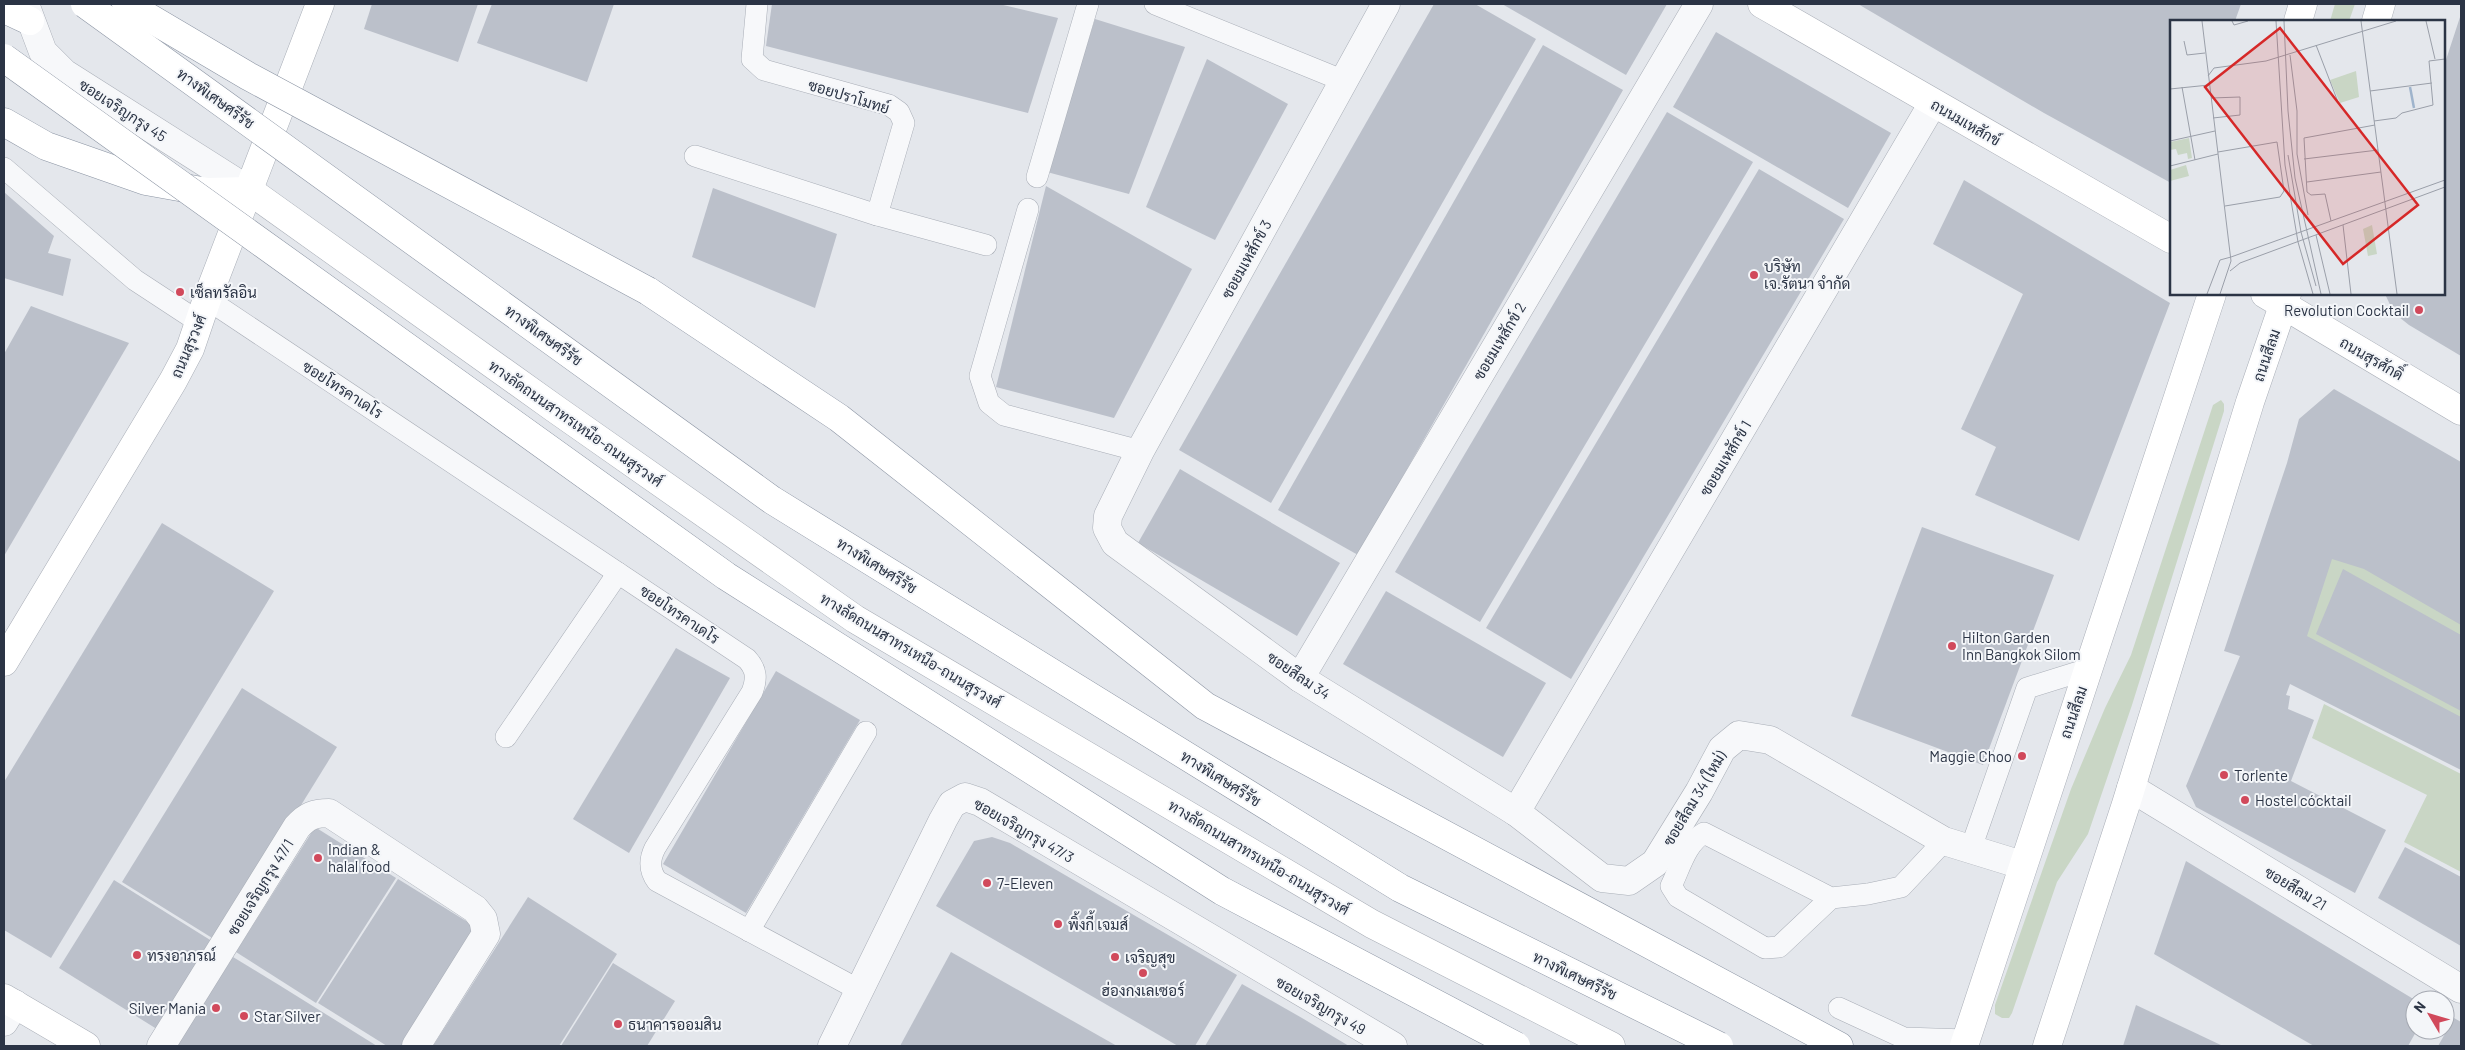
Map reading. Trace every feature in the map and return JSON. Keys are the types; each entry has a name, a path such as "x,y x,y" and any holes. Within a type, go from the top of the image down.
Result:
{"main road":[{"name":"ทางพิเศษศรีรัช","path":"85,4 772,500 1400,888 1719,1046"},
{"path":"126,4 248,76 648,291 839,418 1006,552 1205,706 1840,1046"},
{"name":"ถนนสุรวงศ์","path":"4,662 173,381 190,349 320,4"},
{"name":"ถนนมเหสักข์","path":"1762,4 1933,104 2170,238"},
{"path":"2298,20 2303,4"},
{"path":"2376,20 2382,4"},
{"path":"4,9 27,12"},
{"path":"4,58 726,576 1222,891 1516,1046"},
{"path":"4,122 46,146 146,181 207,192 250,191"},
{"name":"ทางลัดถนนสาทรเหนือ-ถนนสุรวงศ์","path":"250,191 554,408 855,619 1372,924 1611,1046"},
{"name":"ถนนสีลม","path":"1965,1043 2022,865 2212,295"},
{"name":"ถนนสีลม","path":"2047,1046 2131,788 2250,402 2279,297"},
{"name":"ถนนสุรศักดิ์","path":"2279,297 2461,411"},
{"path":"8,1008 86,1046"}],"street":[{"name":"ซอยมเหสักข์ 3","path":"1108,516 1140,451 1386,4"},
{"name":"ซอยมเหสักข์ 2","path":"1300,678 1698,4"},
{"name":"ซอยเจริญกรุง 45","path":"27,12 43,52 64,73 250,191"},
{"name":"ซอยมเหสักข์ 1","path":"1516,812 1933,104"},
{"name":"ซอยสีลม 34","path":"1108,516 1107,528 1116,543 1300,678 1516,812"},
{"name":"ซอยสีลม 34 (ใหม่)","path":"1516,812 1602,878 1629,881 1654,863 1699,792 1722,749 1739,735 1770,740 1944,842 2022,865"},
{"name":"ซอยสีลม 21","path":"2131,788 2451,990"},
{"name":"ซอยเจริญกรุง 47/3","path":"832,1046 861,991 943,820 952,804 965,797 980,802 1249,963"},
{"name":"ซอยเจริญกรุง 47/1","path":"161,1046 297,827 307,816 318,813 329,813 475,909 483,918 486,934 416,1046"},
{"name":"ซอยเจริญกรุง 49","path":"1249,963 1393,1046"}],"lane":[{"name":"ซอยปราโมทย์","path":"757,4 752,59 764,70 889,105 899,112 904,122 877,215"},
{"path":"1037,177 1088,4"},
{"path":"1155,4 1344,81"},
{"path":"695,156 877,215 986,245"},
{"name":"ซอยโทรคาเดโร","path":"4,168 134,280 203,311 618,573 747,659 756,673 756,681 752,692 655,848 650,864 652,874 657,881 861,991"},
{"path":"1028,209 980,376 989,403 1004,415 1140,451"},
{"path":"506,737 618,573"},
{"path":"1970,851 2027,688 2088,669"},
{"path":"749,931 866,732"},
{"path":"1831,898 1779,947 1765,948 1678,897 1671,886 1695,838 1704,833 1831,898 1868,894 1901,887 1944,842"},
{"path":"1840,1008 1904,1038 1965,1043"}],"green space":[{"path":"2335,4 2355,4 2349,20 2330,20"},
{"path":"2221,400 2224,404 2224,411 2132,705 2088,834 2057,882 2012,1013 2009,1018 2002,1018 1995,1014 1995,1005 2071,789 2105,708 2131,655 2213,405"},
{"path":"2330,540 2461,605 2461,727 2296,645"},
{"path":"2324,704 2461,774 2461,872 2404,842 2427,795 2312,738"}],"building":[{"path":"372,4 478,4 458,62 364,29"},
{"path":"492,4 614,4 587,82 477,43"},
{"path":"772,4 999,4 1058,18 1028,113 766,46"},
{"path":"1434,4 1475,4 1536,39 1271,503 1179,450"},
{"path":"1502,4 1667,4 1626,75"},
{"path":"1858,4 2241,4 2235,20 2170,20 2170,182 2044,113"},
{"path":"2461,14 2461,356 2409,325 2394,313 2385,295 2445,295 2445,63"},
{"path":"1095,19 1185,47 1129,194 1047,172"},
{"path":"1716,32 1891,133 1848,208 1673,107"},
{"path":"1543,45 1623,90 1358,555 1278,510"},
{"path":"1207,59 1288,104 1215,240 1146,207"},
{"path":"1667,112 1753,162 1480,622 1395,572"},
{"path":"1759,169 1844,219 1571,679 1486,628"},
{"path":"1964,180 2170,303 2079,541 1975,495 1996,447 1961,429 2023,294 1933,244"},
{"path":"1046,186 1192,269 1114,418 996,387"},
{"path":"713,188 837,234 815,308 692,257"},
{"path":"4,192 54,236 48,253 71,259 63,296 4,278"},
{"path":"31,306 129,343 4,556 4,354"},
{"path":"2334,389 2461,462 2461,625 2364,569 2332,559 2307,636 2461,717 2461,770 2290,684 2286,695 2290,696 2288,709 2314,720 2291,781 2386,830 2355,893 2196,807 2186,786 2240,656 2224,651 2287,463 2299,419"},
{"path":"1180,469 1340,563 1297,636 1138,543"},
{"path":"162,523 274,591 51,958 4,930 4,782"},
{"name":"Hilton Garden Inn Bangkok Silom","path":"1922,527 2054,575 1983,765 1851,716"},
{"path":"2343,569 2461,635 2461,711 2316,634"},
{"path":"1386,591 1546,683 1503,757 1343,664"},
{"path":"676,648 730,678 629,853 573,819"},
{"path":"776,671 860,720 746,913 663,864"},
{"path":"242,688 337,747 217,941 122,882"},
{"path":"315,827 396,878 316,1003 236,952"},
{"path":"992,837 1010,843 1237,975 1195,1046 1178,1046 936,906 974,841"},
{"path":"2405,847 2461,877 2461,946 2378,898"},
{"path":"2186,861 2405,994 2405,1040 2411,1040 2408,1046 2314,1046 2154,954"},
{"path":"398,879 479,929 405,1046 387,1046 318,1003"},
{"path":"114,880 215,943 160,1031 59,968"},
{"path":"528,897 617,954 559,1046 433,1046"},
{"path":"951,952 1117,1046 900,1046"},
{"path":"233,957 279,985 377,1046 177,1046"},
{"name":"ธนาคารออมสิน","path":"613,963 675,1001 647,1046 561,1046"},
{"path":"1242,984 1302,1018 1349,1046 1205,1046"},
{"path":"2136,1005 2223,1046 2123,1046"},
{"path":"2455,1019 2461,1022 2461,1046 2438,1046 2441,1040 2455,1040"}],"place":[{"name":"บริษัท เจ.รัตนา จำกัด","path":"1754,275"},
{"name":"เซ็ลทรัลอิน","path":"180,292"},
{"name":"Revolution Cocktail","path":"2419,310"},
{"name":"Hilton Garden Inn Bangkok Silom","path":"1952,646"},
{"name":"Maggie Choo","path":"2022,756"},
{"name":"Torlente","path":"2224,775"},
{"name":"Hostel cócktail","path":"2245,800"},
{"name":"Indian & halal food","path":"318,858"},
{"name":"7-Eleven","path":"987,883"},
{"name":"พิ้งกี้ เจมส์","path":"1058,924"},
{"name":"ทรงอาภรณ์","path":"137,955"},
{"name":"เจริญสุข","path":"1115,957"},
{"name":"ฮ่องกงเลเซอร์","path":"1143,973"},
{"name":"Silver Mania","path":"216,1008"},
{"name":"Star Silver","path":"244,1016"},
{"name":"ธนาคารออมสิน","path":"618,1024"}]}
